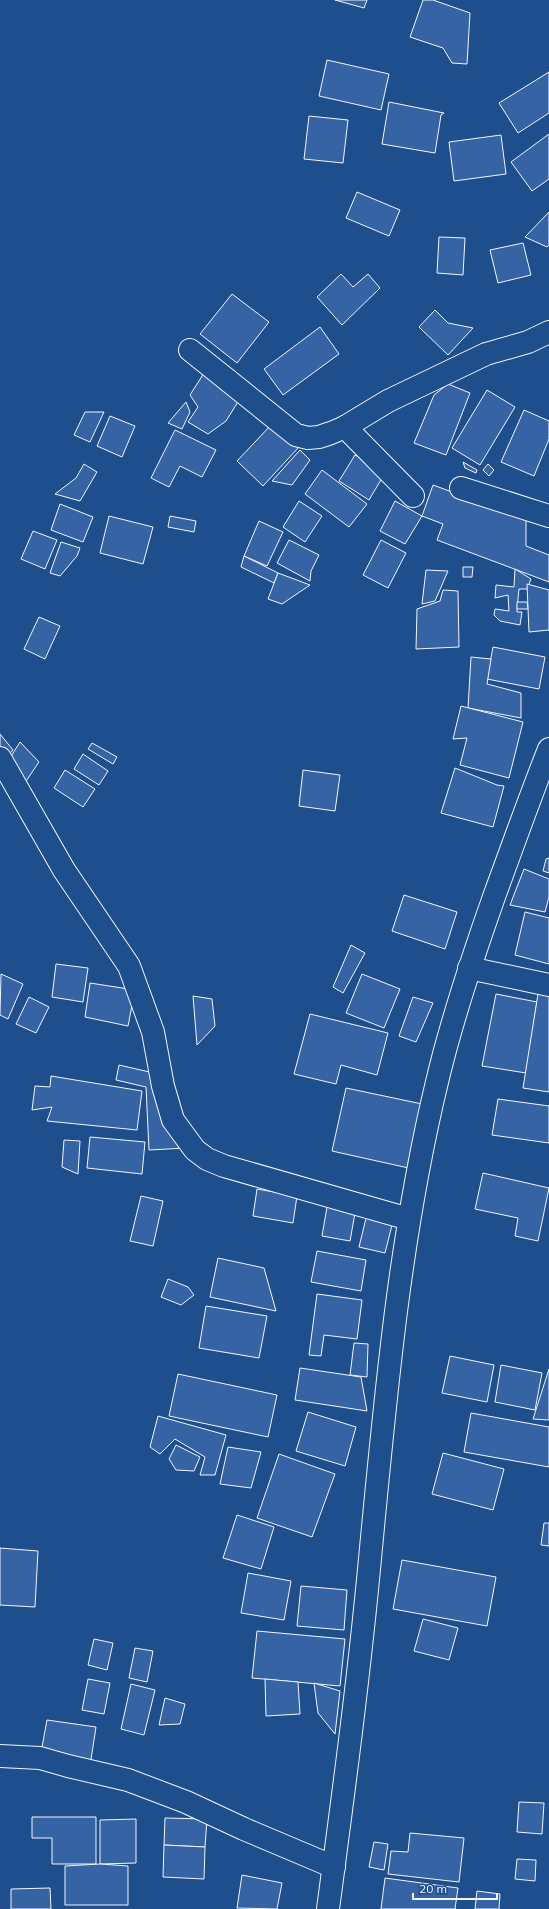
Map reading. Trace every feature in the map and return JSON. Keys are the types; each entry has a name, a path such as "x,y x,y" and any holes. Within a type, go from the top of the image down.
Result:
{"street":[{"path":"190,350 296,435 308,438 319,437 345,427 388,401 486,354 528,342 549,332"},
{"path":"345,427 413,496"},
{"path":"461,488 549,516"},
{"path":"328,1909 350,1749 393,1321 409,1219 436,1083 469,968 531,794 549,749"},
{"path":"0,758 64,870 129,966 153,1032 163,1086 173,1120 195,1150 207,1159 224,1166 409,1219"},
{"path":"469,968 549,985"},
{"path":"0,1756 40,1758 128,1780 186,1802 244,1829 334,1867"}],"building":[{"path":"335,0 367,0 364,8"},
{"path":"423,0 433,0 470,13 467,64 452,63 443,48 410,37"},
{"path":"327,60 389,74 381,110 319,96"},
{"path":"549,72 549,113 518,133 499,103"},
{"path":"389,102 444,113 441,115 435,153 382,144"},
{"path":"309,116 348,120 343,163 304,159"},
{"path":"549,134 549,179 532,191 511,162"},
{"path":"501,135 506,174 454,181 449,142"},
{"path":"357,192 400,210 389,236 346,218"},
{"path":"549,212 549,245 547,247 525,237"},
{"path":"439,237 465,238 463,275 437,273"},
{"path":"523,243 531,275 498,283 490,250"},
{"path":"341,274 353,287 368,274 380,288 342,325 317,297"},
{"path":"232,294 269,322 237,363 200,334"},
{"path":"435,310 448,323 473,328 448,355 419,327"},
{"path":"320,327 339,354 283,395 264,369"},
{"path":"204,373 241,397 226,421 208,434 188,422 198,407 190,395"},
{"path":"448,384 470,393 446,455 414,443 434,395"},
{"path":"487,390 515,407 480,465 452,448"},
{"path":"186,402 190,412 182,429 168,423"},
{"path":"524,410 549,421 549,439 534,476 501,462"},
{"path":"85,412 104,412 90,442 74,435"},
{"path":"110,416 135,426 122,457 97,446"},
{"path":"272,424 298,448 263,486 237,461"},
{"path":"175,430 216,450 202,477 180,466 169,487 151,478"},
{"path":"300,450 310,460 292,485 272,481"},
{"path":"355,455 385,473 369,500 339,481"},
{"path":"463,462 477,470 476,473 465,468"},
{"path":"84,464 97,472 80,501 55,494 76,478"},
{"path":"488,464 494,470 489,476 483,470"},
{"path":"322,470 367,504 349,527 305,494"},
{"path":"433,485 526,519 526,546 549,555 549,582 437,540 443,524 422,516"},
{"path":"299,501 322,516 305,542 283,527"},
{"path":"395,501 422,516 405,544 380,531"},
{"path":"60,504 93,517 83,542 51,530"},
{"path":"109,516 153,527 143,564 100,553"},
{"path":"170,516 196,521 194,532 168,527"},
{"path":"259,521 283,532 267,566 244,556"},
{"path":"33,531 57,540 45,569 21,559"},
{"path":"289,540 319,555 311,571 310,581 277,563"},
{"path":"381,540 406,553 388,588 363,575"},
{"path":"61,542 80,548 77,556 60,576 50,573"},
{"path":"244,556 278,573 274,583 241,567"},
{"path":"463,567 473,567 472,577 463,577"},
{"path":"515,569 531,579 527,589 519,589 517,612 522,612 520,625 500,621 494,615 495,609 509,611 508,595 495,598 496,585 514,587"},
{"path":"426,570 448,571 435,601 422,604"},
{"path":"278,573 310,585 282,604 268,599"},
{"path":"527,584 549,590 549,630 529,632"},
{"path":"443,590 458,591 459,647 416,649 417,609 440,601"},
{"path":"517,602 527,602 528,609 517,609"},
{"path":"39,617 60,626 45,659 24,649"},
{"path":"493,647 545,657 539,689 487,679"},
{"path":"471,657 491,659 487,684 521,693 521,718 468,708"},
{"path":"461,706 523,722 509,778 460,765 467,738 453,739"},
{"path":"0,734 13,750 0,764"},
{"path":"20,742 39,762 22,787 5,766"},
{"path":"92,743 117,757 113,764 88,749"},
{"path":"83,754 108,771 99,785 74,769"},
{"path":"455,768 497,785 504,786 493,827 441,813"},
{"path":"65,770 95,789 83,807 54,788"},
{"path":"303,770 340,775 335,811 299,806"},
{"path":"549,858 549,873 543,871 546,859"},
{"path":"524,869 549,879 549,897 545,912 510,905"},
{"path":"404,895 457,912 445,949 392,931"},
{"path":"525,912 549,918 549,964 515,955"},
{"path":"351,945 365,953 343,993 333,987"},
{"path":"56,964 88,968 83,1002 52,997"},
{"path":"1,974 23,984 8,1019 0,1015"},
{"path":"362,974 400,989 384,1028 346,1013"},
{"path":"90,983 135,990 128,1026 85,1017"},
{"path":"496,994 537,1002 526,1073 482,1066"},
{"path":"538,994 549,995 549,1092 523,1088"},
{"path":"193,996 212,999 215,1026 197,1045"},
{"path":"29,997 49,1007 36,1033 16,1024"},
{"path":"413,997 433,1003 416,1042 399,1036"},
{"path":"310,1014 388,1033 377,1075 341,1065 336,1084 294,1074"},
{"path":"119,1065 154,1073 187,1148 149,1150 146,1087 116,1080"},
{"path":"51,1076 142,1091 137,1130 47,1121 52,1107 32,1110 35,1086 50,1087"},
{"path":"346,1088 427,1105 413,1169 332,1151"},
{"path":"498,1099 549,1106 549,1143 492,1135"},
{"path":"90,1137 145,1142 142,1174 87,1168"},
{"path":"64,1140 80,1141 78,1174 62,1167"},
{"path":"483,1173 549,1188 538,1241 515,1236 518,1218 475,1209"},
{"path":"257,1189 297,1196 293,1223 253,1216"},
{"path":"141,1196 163,1201 153,1246 130,1241"},
{"path":"327,1207 355,1213 350,1241 322,1236"},
{"path":"367,1214 393,1221 385,1253 359,1247"},
{"path":"317,1251 366,1260 361,1291 311,1282"},
{"path":"218,1258 264,1268 276,1311 210,1297"},
{"path":"168,1279 188,1287 194,1295 181,1305 161,1297"},
{"path":"317,1294 362,1300 357,1339 324,1335 321,1356 309,1355"},
{"path":"206,1306 267,1316 259,1358 199,1348"},
{"path":"354,1343 368,1344 367,1377 350,1375"},
{"path":"450,1356 494,1365 487,1402 442,1393"},
{"path":"501,1365 542,1373 535,1410 495,1402"},
{"path":"300,1368 361,1377 367,1411 295,1400"},
{"path":"549,1369 549,1420 533,1419"},
{"path":"178,1374 277,1395 268,1437 169,1416"},
{"path":"308,1412 356,1427 345,1466 296,1451"},
{"path":"471,1413 549,1427 549,1467 464,1452"},
{"path":"158,1416 226,1435 215,1475 200,1475 205,1457 175,1439 160,1454 150,1447"},
{"path":"176,1445 200,1457 194,1471 176,1470 169,1459"},
{"path":"228,1447 261,1452 251,1488 220,1484"},
{"path":"443,1453 504,1469 493,1510 432,1494"},
{"path":"279,1454 335,1474 312,1537 257,1518"},
{"path":"237,1515 274,1527 261,1569 223,1558"},
{"path":"544,1523 549,1523 549,1546 541,1545"},
{"path":"0,1548 38,1551 35,1607 0,1605"},
{"path":"402,1560 496,1577 487,1626 393,1609"},
{"path":"248,1573 291,1581 284,1620 241,1613"},
{"path":"301,1586 347,1590 344,1630 297,1626"},
{"path":"423,1619 458,1628 449,1660 414,1651"},
{"path":"257,1631 345,1639 340,1686 252,1678"},
{"path":"94,1639 113,1643 107,1670 88,1665"},
{"path":"135,1648 153,1651 147,1682 129,1678"},
{"path":"88,1679 110,1683 104,1714 82,1710"},
{"path":"265,1679 298,1682 300,1714 266,1716"},
{"path":"314,1683 340,1691 335,1734 318,1713"},
{"path":"131,1684 155,1690 144,1735 121,1729"},
{"path":"165,1698 185,1704 180,1724 159,1725"},
{"path":"47,1720 96,1727 90,1766 40,1758"},
{"path":"519,1802 544,1803 542,1834 517,1832"},
{"path":"32,1817 96,1817 96,1864 52,1864 52,1838 32,1838"},
{"path":"165,1818 207,1819 205,1847 164,1845"},
{"path":"136,1819 136,1863 100,1864 100,1820"},
{"path":"410,1833 464,1838 459,1882 388,1874 391,1851 408,1852"},
{"path":"374,1842 388,1844 384,1870 369,1867"},
{"path":"164,1845 205,1847 204,1879 163,1877"},
{"path":"517,1859 536,1860 535,1881 515,1879"},
{"path":"100,1864 128,1866 128,1905 65,1905 65,1866"},
{"path":"242,1875 282,1883 277,1909 237,1908"},
{"path":"385,1878 458,1888 455,1909 381,1909"},
{"path":"50,1888 51,1909 11,1909 11,1889"},
{"path":"477,1891 500,1894 499,1909 475,1909"}]}
